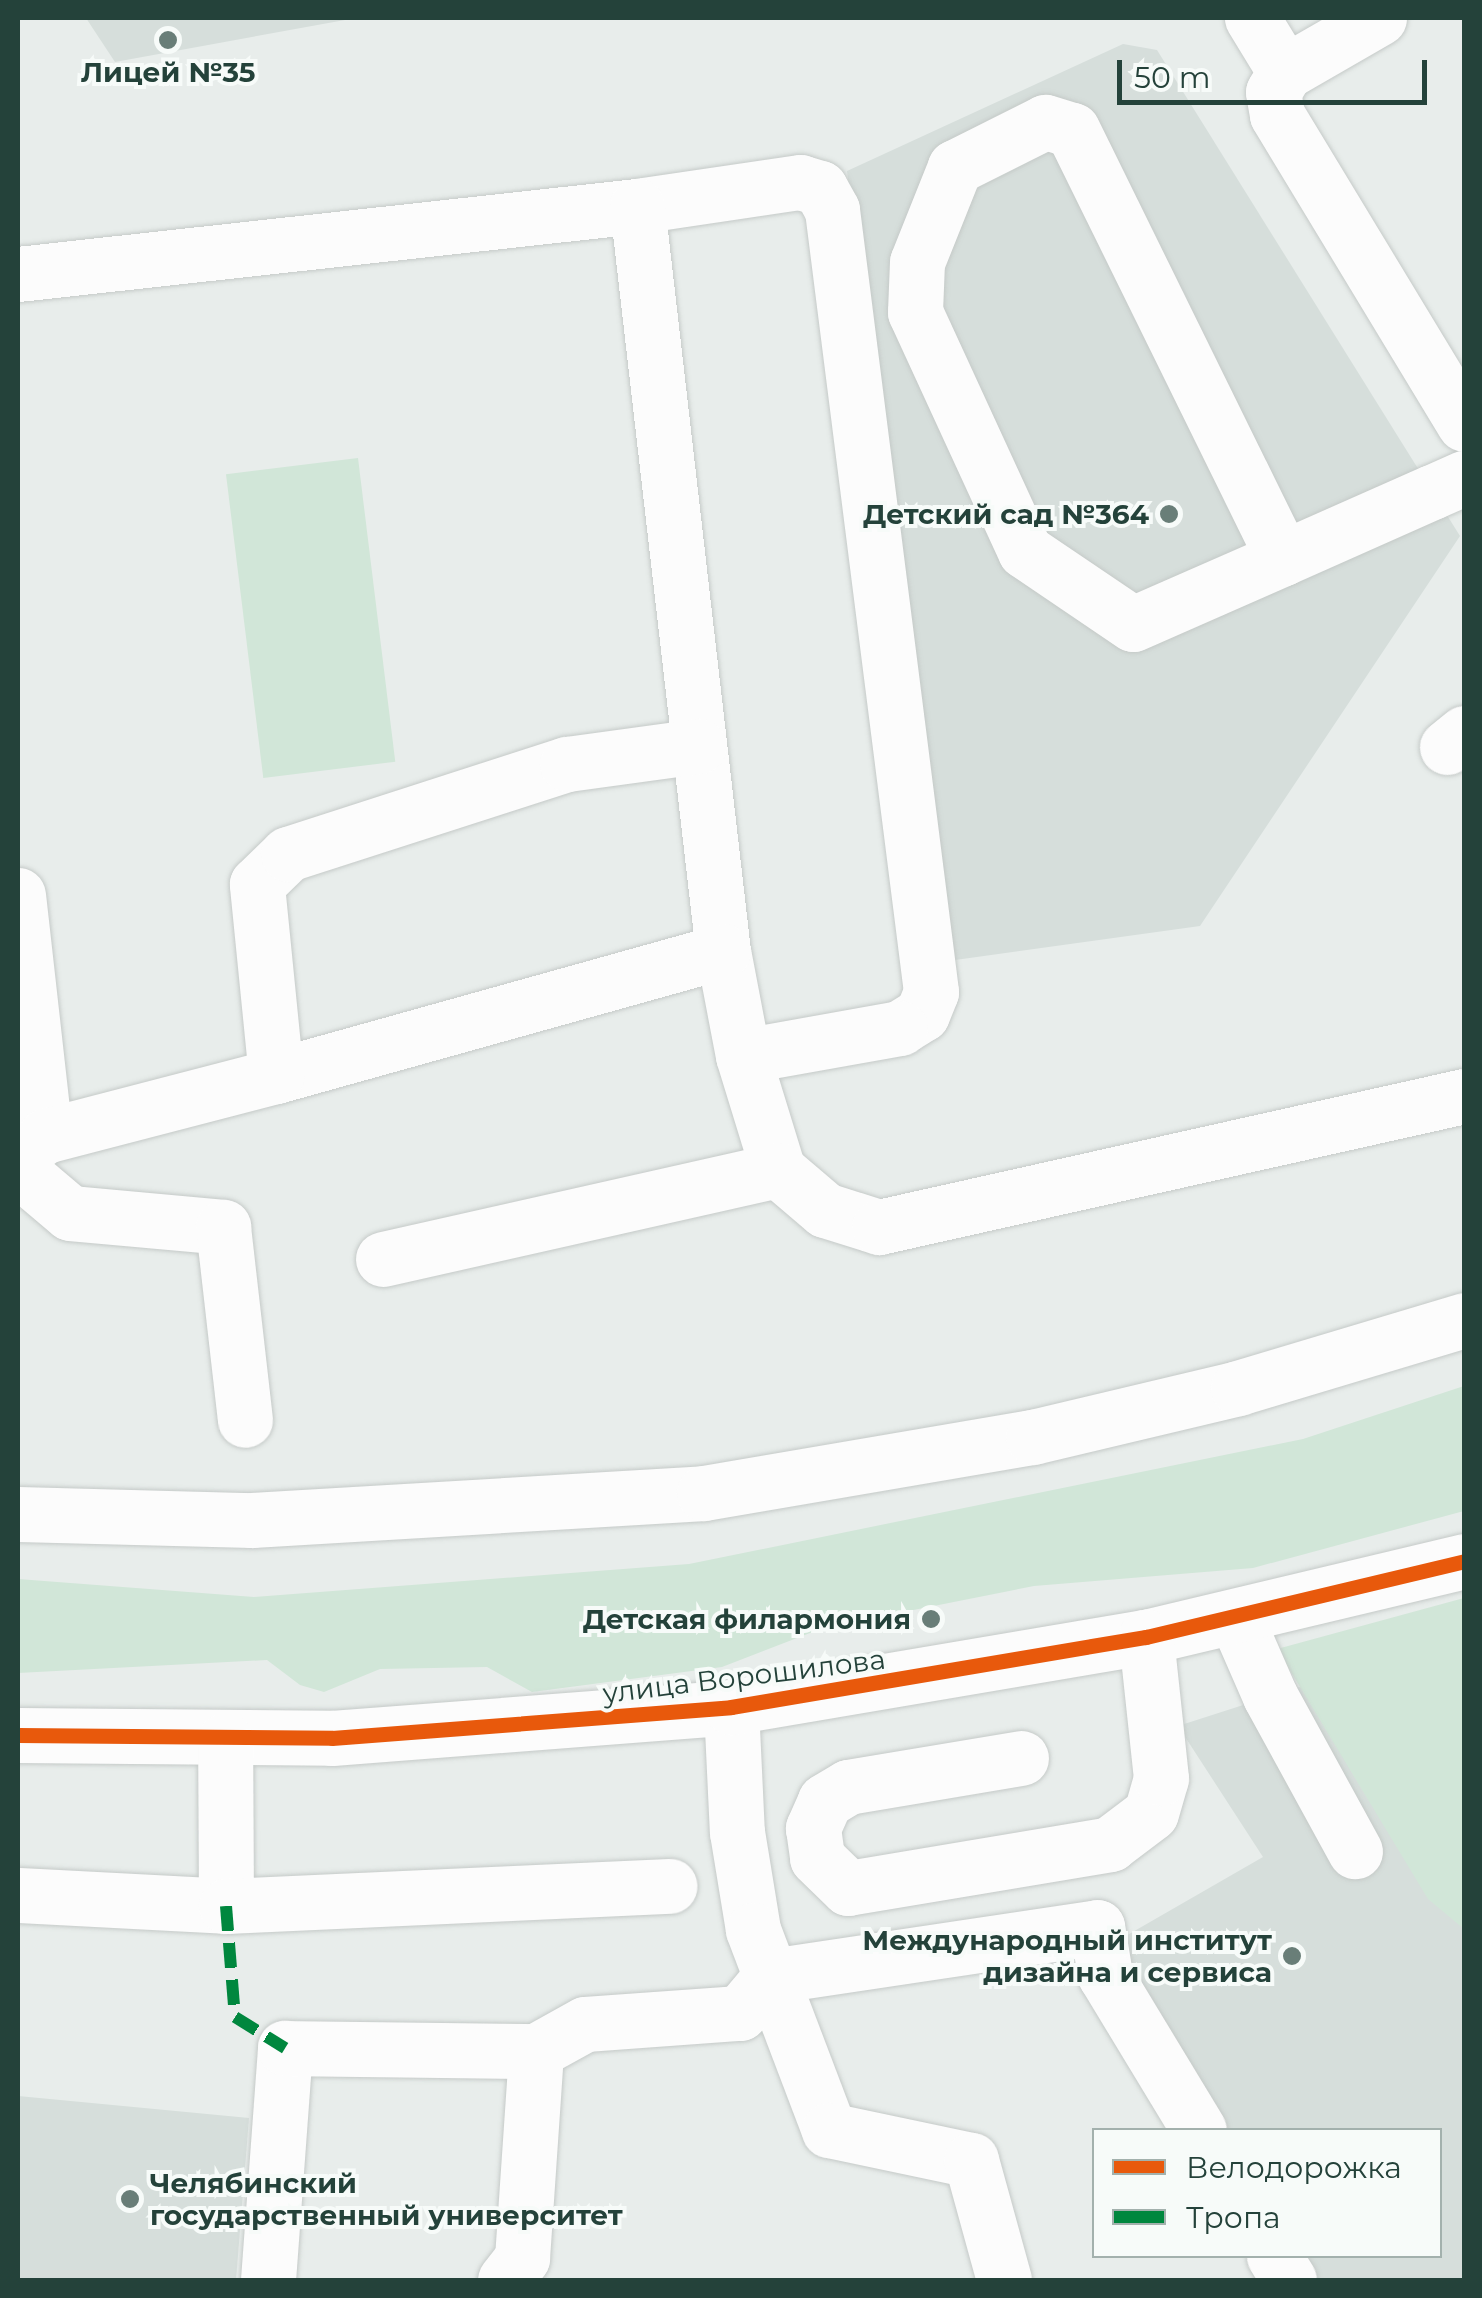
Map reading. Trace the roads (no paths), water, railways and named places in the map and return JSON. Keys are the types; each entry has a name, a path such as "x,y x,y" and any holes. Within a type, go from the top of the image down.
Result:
{"street":[{"path":"1252,18 1285,72"},
{"path":"1379,18 1285,72 1273,92 1277,116 1464,424"},
{"path":"1284,558 1072,130 1045,122 955,167 917,262 915,312 1024,551 1134,624 1284,558 1464,478"},
{"path":"18,274 637,206 800,182 820,188 832,210 931,992 922,1014 900,1028 743,1056"},
{"path":"637,206 723,951 743,1056 778,1170 826,1210 878,1227 1464,1096"},
{"path":"276,1076 257,884 288,854 567,764 699,746"},
{"path":"18,895 27,1153 70,1213 223,1227 245,1420"},
{"path":"27,1153 276,1076 723,951"},
{"path":"383,1259 778,1170"},
{"path":"18,1514 252,1520 742,1488 1033,1437 1238,1388 1464,1320"},
{"name":"улица Ворошилова","path":"18,1734 225,1740 520,1728 731,1707 1146,1637 1464,1561"},
{"path":"1236,1618 1270,1696 1355,1852"},
{"path":"1022,1758 848,1787 825,1801 813,1828 817,1858 848,1888 1110,1844 1152,1813 1161,1778 1146,1637"},
{"path":"731,1707 737,1832 752,1930 829,2130 971,2160 1004,2280"},
{"path":"225,1740 226,1906"},
{"path":"18,1895 226,1906 670,1886"},
{"path":"268,2280 285,2048 536,2051 585,2024 740,2013 771,1976 1096,1927 1105,1975 1197,2128"},
{"path":"505,2280 522,2258 536,2051"},
{"path":"1275,2258 1289,2280"}],"place":[{"name":"Лицей №35","path":"168,40"},
{"name":"Детский сад №364","path":"1169,514"},
{"name":"Детская филармония","path":"931,1619"},
{"name":"Международный институт дизайна и сервиса","path":"1292,1956"},
{"name":"Челябинский государственный университет","path":"130,2199"}]}
